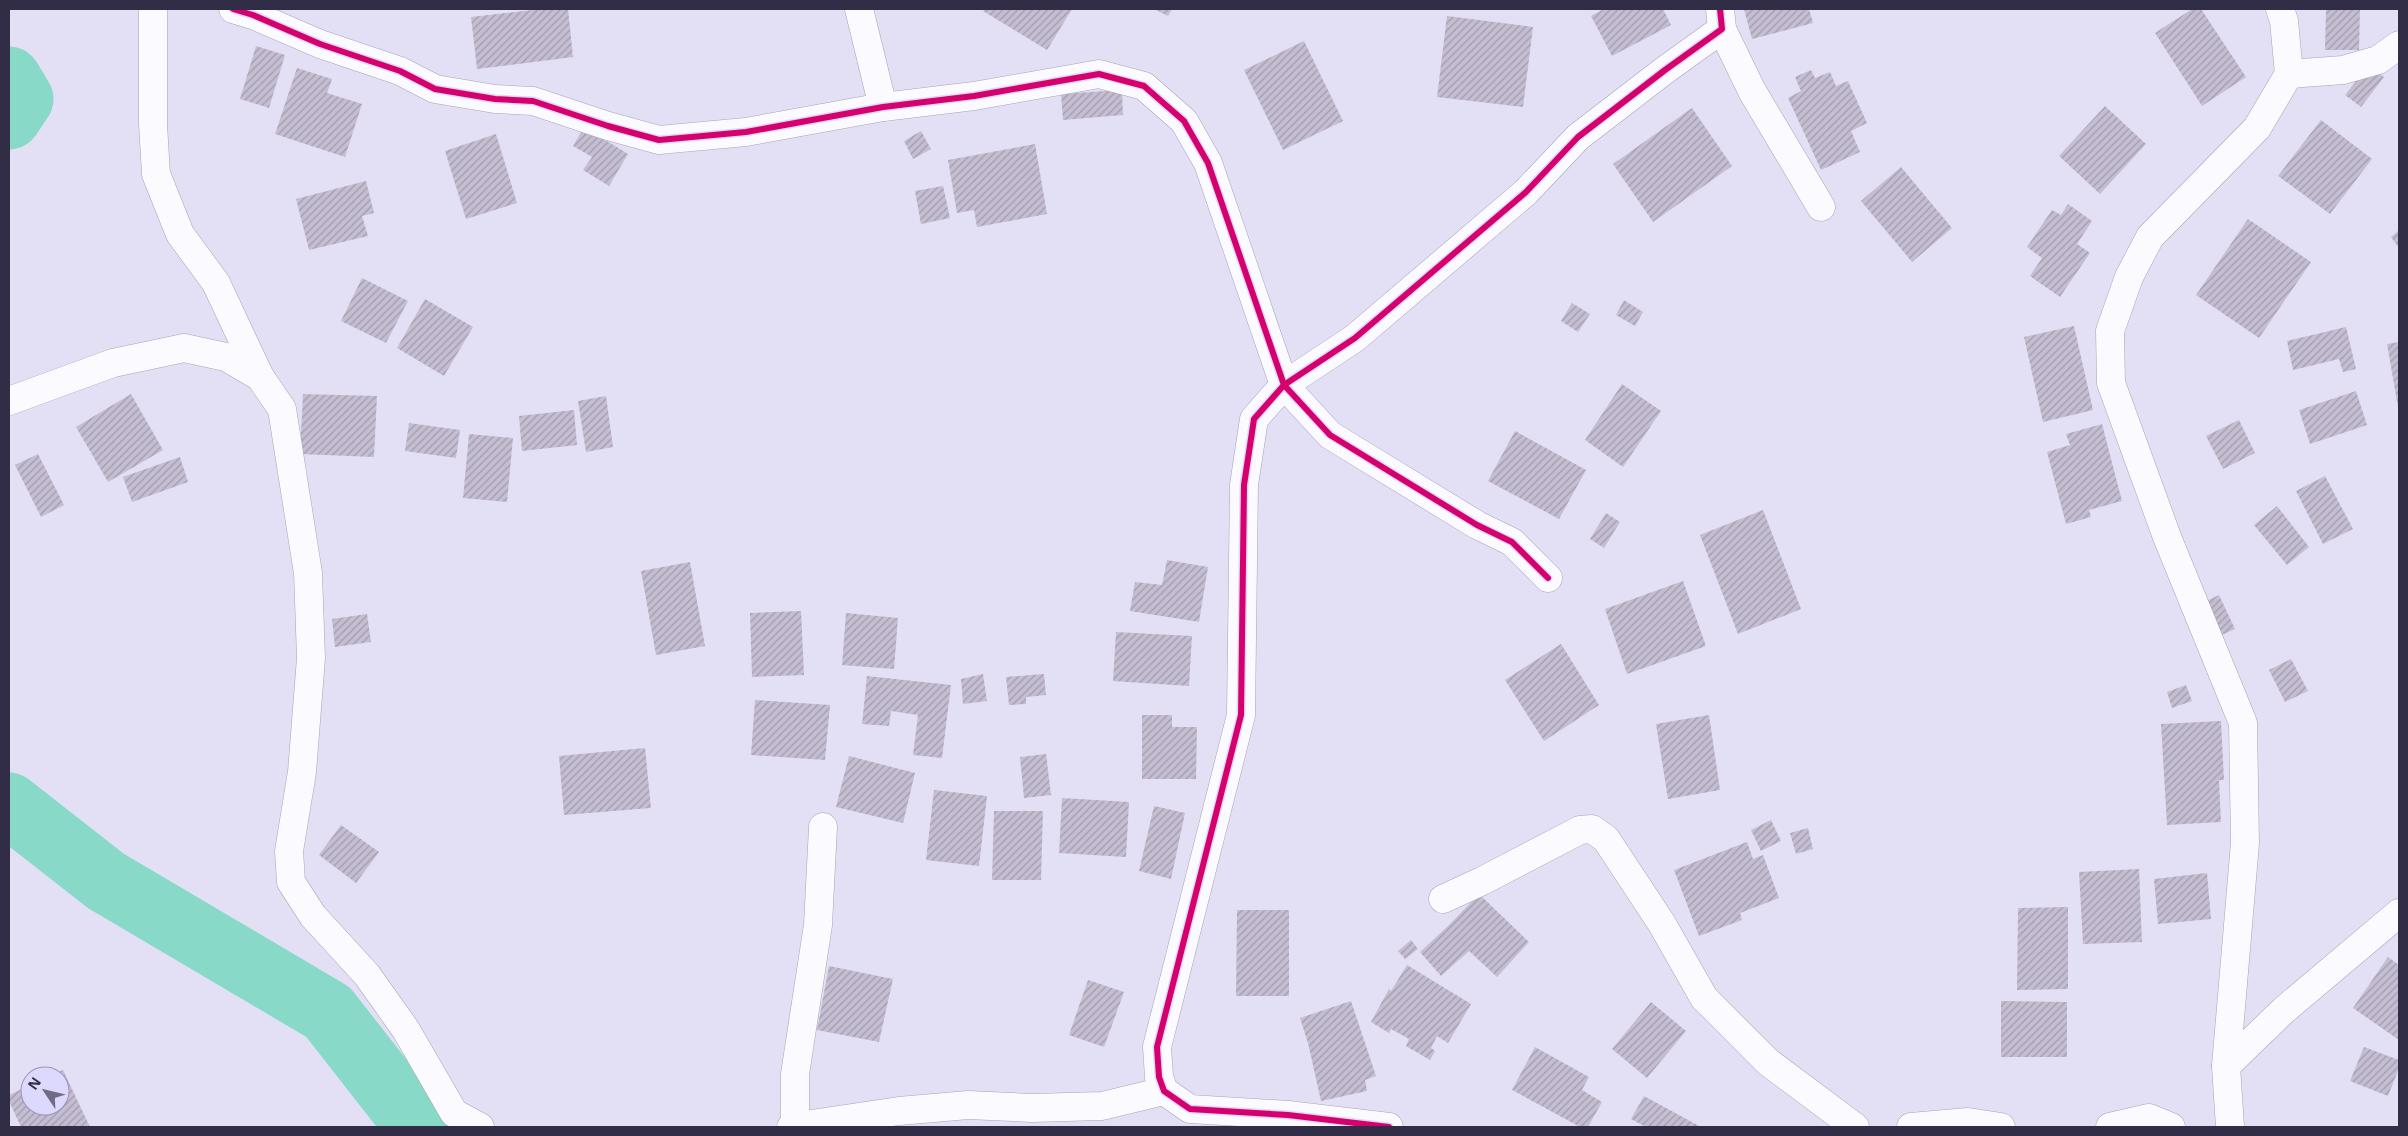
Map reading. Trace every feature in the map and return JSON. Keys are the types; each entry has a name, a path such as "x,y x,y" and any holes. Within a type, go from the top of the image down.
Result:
{"street":[{"path":"152,9 153,124 156,174 180,234 216,284 260,377 282,409 308,573 311,658 302,772 288,851 291,882 314,916 373,983 406,1030 454,1113 480,1127"},
{"path":"233,9 253,15 320,44 400,71 435,89 495,99 533,101 608,126 660,140 746,132 883,108 974,96 1100,74 1144,86 1184,121 1208,163 1284,385 1330,435 1477,525 1512,542 1548,578"},
{"path":"859,9 883,108"},
{"path":"2230,1127 2226,1066 2245,843 2243,724 2167,538 2111,383 2110,331 2129,277 2150,237 2257,128 2289,74 2284,21 2280,9"},
{"path":"1389,1127 1288,1115 1190,1109 1164,1091 1159,1077 1157,1047 1241,715 1244,485 1254,419 1284,385 1355,338 1526,192 1578,137 1665,70 1721,19 1752,91 1821,207"},
{"path":"2289,74 2343,70 2378,60 2399,45"},
{"path":"9,401 113,363 184,348 226,358 260,377"},
{"path":"795,1127 795,1074 818,925 824,827"},
{"path":"1443,899 1482,881 1554,842 1580,830 1592,830 1606,839 1662,924 1704,998 1768,1062 1856,1127"},
{"path":"2226,1066 2284,1010 2399,913"},
{"path":"791,1127 899,1111 968,1105 1032,1108 1102,1106 1164,1091"},
{"path":"1911,1127 1968,1122 2001,1127"},
{"path":"2110,1127 2157,1124"}],"building":[{"path":"542,9 568,9 573,57 477,69 471,17"},
{"path":"985,9 1072,9 1047,50 983,11"},
{"path":"1154,9 1172,9 1168,16"},
{"path":"1604,9 1663,9 1671,25 1612,56 1591,16"},
{"path":"1744,9 1809,9 1813,23 1752,39"},
{"path":"2192,9 2201,9 2246,77 2202,106 2155,33"},
{"path":"2326,9 2360,9 2359,50 2325,50"},
{"path":"1447,16 1533,27 1523,107 1437,97"},
{"path":"1304,41 1343,121 1283,150 1244,70"},
{"path":"256,46 285,55 269,108 240,99"},
{"path":"2369,65 2384,77 2361,107 2345,95"},
{"path":"297,68 332,79 327,93 362,104 345,157 275,134"},
{"path":"1811,70 1815,78 1830,72 1836,86 1848,81 1867,123 1851,131 1860,152 1821,170 1788,98 1801,91 1795,77"},
{"path":"1122,90 1123,115 1063,120 1061,94"},
{"path":"2105,106 2146,144 2100,194 2059,156"},
{"path":"1692,108 1732,166 1653,222 1613,164"},
{"path":"2321,120 2372,159 2330,214 2278,176"},
{"path":"584,127 628,154 609,186 583,170 592,157 573,146"},
{"path":"921,131 931,149 913,159 904,141"},
{"path":"496,134 517,203 466,219 445,151"},
{"path":"1035,144 1047,214 977,227 974,210 957,213 948,160"},
{"path":"1901,167 1952,228 1912,262 1861,201"},
{"path":"366,181 374,213 362,216 368,236 309,250 296,199"},
{"path":"943,186 950,218 921,224 915,191"},
{"path":"2068,204 2092,221 2077,244 2090,253 2060,297 2030,276 2042,258 2027,247 2052,210 2061,215"},
{"path":"2248,219 2311,262 2259,338 2196,295"},
{"path":"2399,230 2399,248 2391,237"},
{"path":"362,278 408,301 386,343 341,321"},
{"path":"425,299 473,327 444,376 397,348"},
{"path":"1624,300 1643,312 1635,326 1616,315"},
{"path":"1572,303 1590,314 1578,332 1561,321"},
{"path":"2074,326 2093,410 2043,422 2024,337"},
{"path":"2346,327 2356,369 2343,372 2339,359 2293,370 2287,341"},
{"path":"2399,342 2399,407 2398,407 2387,344"},
{"path":"1622,384 1661,411 1623,467 1585,440"},
{"path":"2356,391 2367,425 2310,444 2299,410"},
{"path":"131,394 163,450 108,482 76,427"},
{"path":"303,394 377,396 374,457 300,454"},
{"path":"606,396 613,447 586,452 578,401"},
{"path":"574,410 577,445 522,451 519,416"},
{"path":"2239,420 2255,453 2223,469 2206,436"},
{"path":"409,423 460,430 456,458 405,451"},
{"path":"2102,424 2122,501 2089,510 2091,517 2066,524 2047,452 2070,445 2066,434"},
{"path":"1515,431 1586,470 1559,519 1488,481"},
{"path":"469,434 513,438 507,502 463,498"},
{"path":"38,454 64,505 41,517 15,465"},
{"path":"180,457 188,482 132,502 123,477"},
{"path":"2325,476 2353,529 2323,544 2296,491"},
{"path":"2277,506 2309,547 2287,565 2254,525"},
{"path":"1763,510 1801,609 1738,634 1700,535"},
{"path":"1606,513 1620,522 1604,548 1590,539"},
{"path":"1167,560 1208,567 1199,622 1130,611 1135,582 1162,585"},
{"path":"690,562 705,646 656,655 641,571"},
{"path":"1683,581 1706,646 1627,674 1605,609"},
{"path":"2219,595 2235,629 2215,638 2200,604"},
{"path":"801,611 804,675 752,677 750,613"},
{"path":"846,613 898,618 894,669 842,665"},
{"path":"367,614 371,642 335,647 332,619"},
{"path":"1116,632 1192,636 1189,686 1113,681"},
{"path":"1561,644 1599,705 1544,741 1505,680"},
{"path":"2291,659 2308,691 2285,702 2269,670"},
{"path":"983,674 987,701 963,704 961,679"},
{"path":"1044,674 1046,695 1026,697 1026,704 1009,705 1006,677"},
{"path":"867,676 951,685 942,758 913,755 918,715 891,711 889,726 862,724"},
{"path":"2186,685 2192,701 2172,708 2167,692"},
{"path":"755,700 830,705 825,760 751,755"},
{"path":"1142,715 1172,715 1172,727 1197,727 1196,779 1142,779"},
{"path":"1709,715 1720,790 1668,799 1656,724"},
{"path":"2221,721 2224,780 2219,780 2221,822 2167,825 2161,724"},
{"path":"645,748 651,808 564,815 559,756"},
{"path":"1046,754 1051,795 1024,798 1020,757"},
{"path":"849,756 915,773 903,823 836,807"},
{"path":"934,790 987,796 979,866 926,860"},
{"path":"1062,798 1129,802 1126,857 1059,853"},
{"path":"1154,806 1185,813 1171,879 1139,871"},
{"path":"994,811 1043,811 1041,880 992,880"},
{"path":"1771,820 1781,841 1761,851 1751,830"},
{"path":"341,825 379,852 356,883 319,855"},
{"path":"1808,828 1813,849 1796,854 1790,833"},
{"path":"1747,842 1753,859 1763,855 1779,898 1740,913 1742,920 1699,936 1674,870"},
{"path":"2139,869 2142,942 2083,944 2079,872"},
{"path":"2207,873 2211,919 2158,924 2154,879"},
{"path":"1479,894 1529,942 1497,977 1469,951 1441,976 1420,952"},
{"path":"2068,907 2068,989 2017,990 2018,908"},
{"path":"1237,910 1289,910 1289,996 1236,996"},
{"path":"1411,940 1418,949 1405,959 1398,951"},
{"path":"2388,957 2399,965 2399,1040 2353,1008"},
{"path":"1407,965 1471,1004 1448,1043 1437,1036 1431,1048 1435,1051 1430,1060 1406,1046 1409,1039 1391,1029 1389,1033 1371,1022 1389,989 1391,991"},
{"path":"829,966 893,979 879,1042 817,1030"},
{"path":"1088,980 1124,992 1104,1047 1069,1035"},
{"path":"1351,1001 1376,1076 1365,1080 1367,1091 1321,1101 1308,1043 1300,1018"},
{"path":"2001,1001 2067,1002 2067,1057 2001,1057"},
{"path":"1651,1002 1686,1031 1647,1078 1612,1049"},
{"path":"1535,1047 1589,1077 1582,1090 1602,1102 1588,1127 1580,1127 1512,1090"},
{"path":"2364,1047 2399,1060 2399,1068 2388,1096 2350,1081"},
{"path":"70,1085 90,1127 21,1127 9,1101 9,1095 20,1090 20,1116 70,1116"},
{"path":"1644,1096 1701,1127 1646,1127 1631,1119"}],"waterway":[{"path":"9,79 21,99 9,117"},
{"path":"9,805 106,881 328,1012 418,1127"}],"cycle path":[{"path":"233,9 253,15 320,44 400,71 435,89 495,99 533,101 608,126 659,140 746,132 883,107 974,96 1099,74 1144,86 1184,121 1208,163 1284,385 1330,435 1477,525 1512,542 1548,578"},
{"path":"1389,1127 1288,1115 1190,1109 1164,1091 1159,1077 1157,1047 1241,715 1244,485 1254,419 1284,385 1355,338 1526,192 1578,137 1722,29 1720,9"}]}
